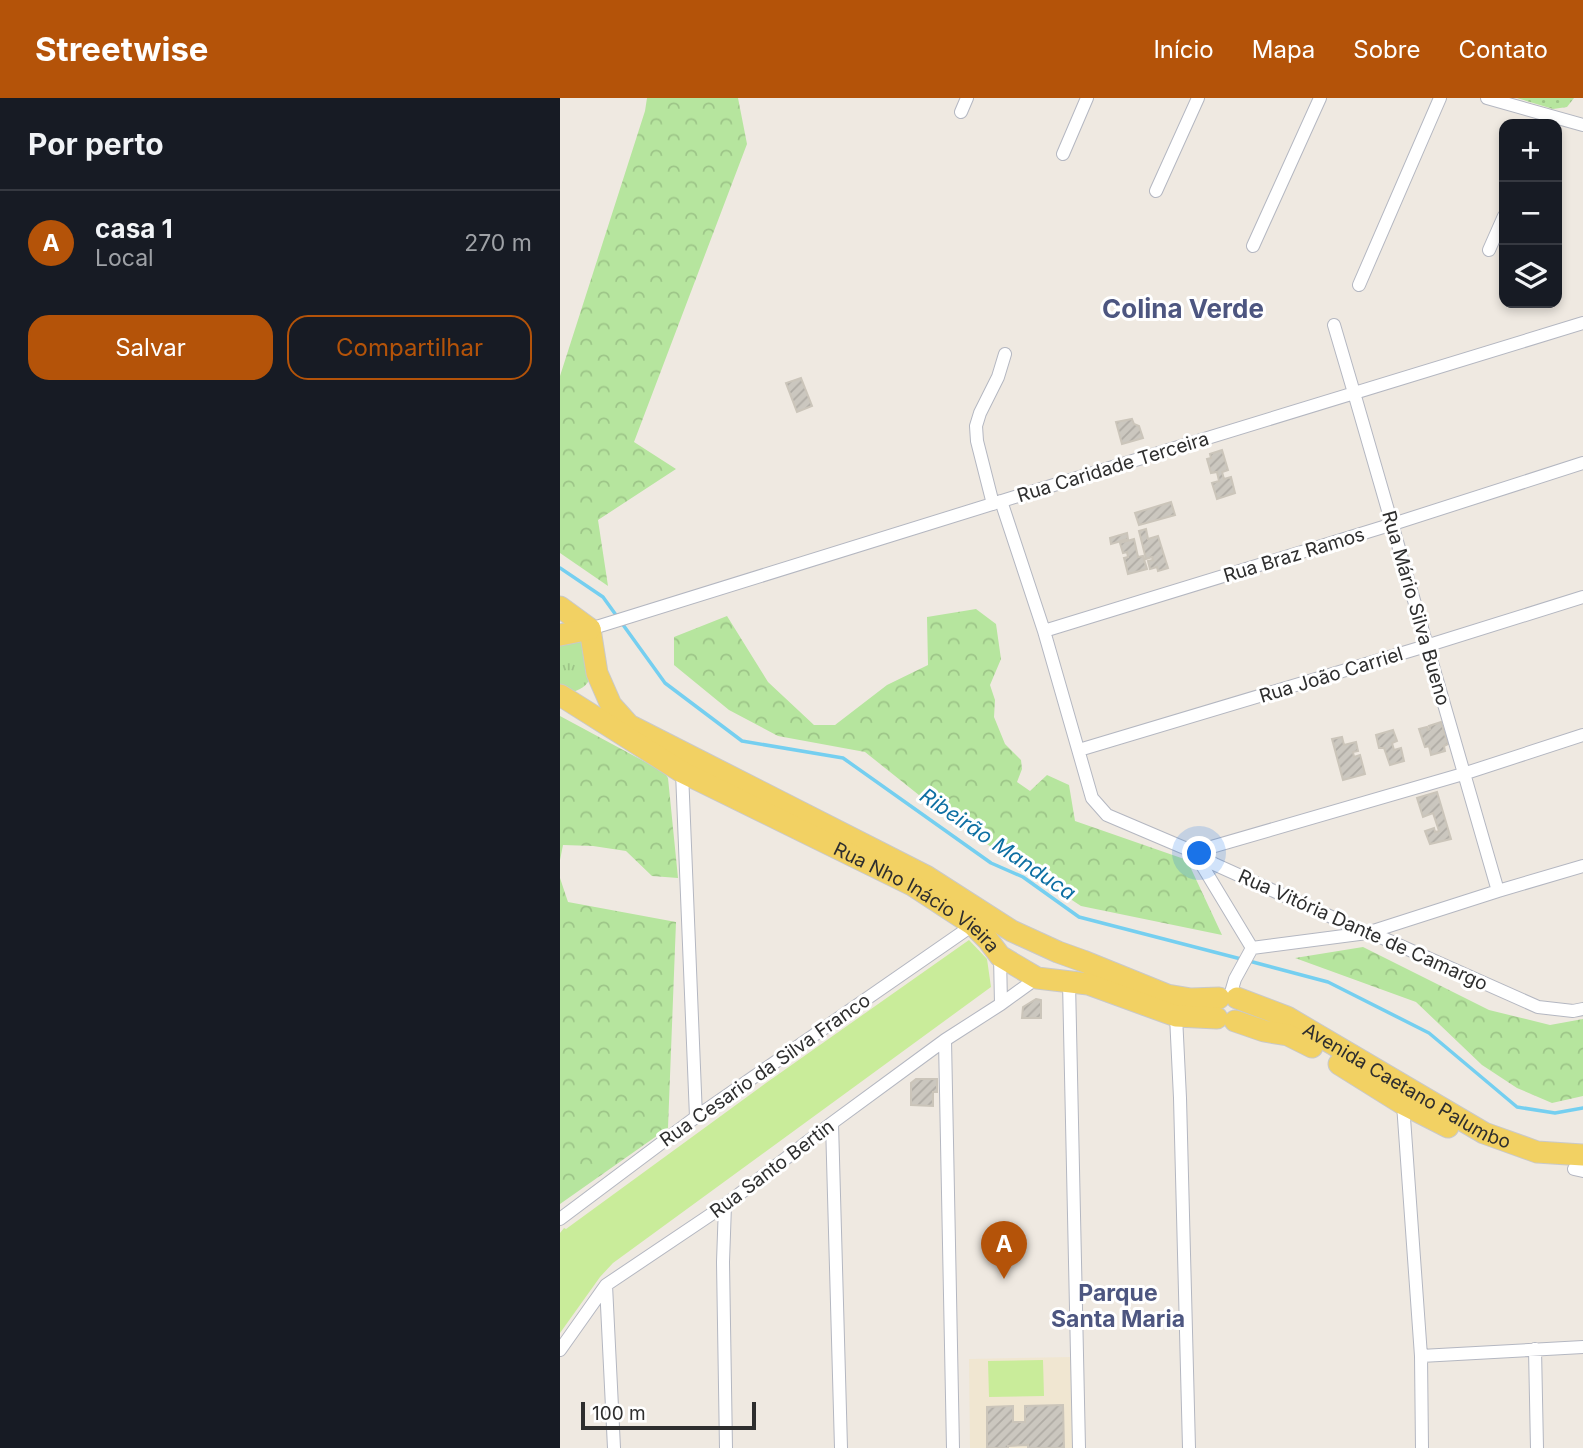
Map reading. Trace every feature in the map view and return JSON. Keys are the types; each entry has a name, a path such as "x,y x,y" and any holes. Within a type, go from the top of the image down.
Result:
{"main road":[{"path":"560,607 599,626"},
{"path":"560,635 599,626"},
{"path":"562,697 581,696 597,690 599,626"},
{"path":"597,673 611,705 627,731"},
{"path":"562,697 627,731"},
{"name":"Rua Nho Inácio Vieira","path":"627,731 682,772 912,885 973,925 1000,956 1037,978 1088,984 1176,1016 1229,1002"},
{"name":"Rua Nho Inácio Vieira","path":"627,731 926,876 1012,931 1058,952 1167,995 1229,1002"},
{"path":"1000,956 1000,950 1012,931"},
{"name":"Avenida Caetano Palumbo","path":"1229,1002 1264,1031 1288,1035 1311,1046 1404,1104 1477,1142 1528,1161 1581,1166"},
{"name":"Avenida Caetano Palumbo","path":"1229,1002 1287,1017 1484,1133 1581,1166"}],"street":[{"path":"961,112 967,98"},
{"path":"1063,154 1087,98"},
{"path":"1156,191 1198,98"},
{"path":"1253,246 1320,98"},
{"path":"1359,285 1440,98"},
{"path":"1487,98 1544,119"},
{"path":"1562,122 1583,125"},
{"path":"1489,250 1499,227"},
{"name":"Rua Caridade Terceira","path":"599,626 1583,323"},
{"name":"Rua Mário Silva Bueno","path":"1334,325 1498,891"},
{"name":"Rua Vitória Dante de Camargo","path":"1005,354 998,377 980,413 976,426 977,441 1044,631 1093,798 1107,816 1194,852 1214,864 1367,933 1538,1007 1573,1011 1583,1009"},
{"name":"Rua Braz Ramos","path":"1044,631 1583,463"},
{"name":"Rua João Carriel","path":"1079,750 1583,597"},
{"path":"1250,952 1194,852 1463,774 1583,735"},
{"path":"682,772 696,1117"},
{"path":"1250,952 1367,933 1583,866"},
{"name":"Rua Cesario da Silva Franco","path":"560,1219 696,1117 973,925"},
{"path":"1229,1002 1250,952"},
{"path":"1000,956 1001,1004"},
{"name":"Rua Santo Bertin","path":"560,1350 606,1285 725,1205 945,1040 1037,978"},
{"path":"1069,982 1079,1448"},
{"path":"1176,1016 1189,1448"},
{"path":"945,1040 953,1448"},
{"path":"1404,1104 1421,1356 1422,1448"},
{"path":"832,1123 841,1448"},
{"path":"725,1205 723,1262 726,1448"},
{"path":"606,1285 614,1448"},
{"path":"1421,1356 1583,1347"},
{"path":"1535,1349 1537,1448"}],"shaded area":[{"path":"1072,1357 1072,1448 970,1448 969,1359"}],"green space":[{"path":"647,98 738,98 747,144 634,442 676,469 598,520 608,586 560,553 560,376"},
{"path":"1517,98 1574,98 1567,107 1553,109"},
{"path":"976,609 996,624 1001,659 990,685 995,700 994,717 1005,744 1021,760 1022,769 1017,782 1030,791 1047,775 1069,785 1075,821 1187,860 1222,935 1081,906 949,819 865,752 778,736 729,710 674,665 674,637 727,616 768,682 814,725 835,725 887,685 928,665 927,617"},
{"path":"579,639 584,643 592,675 585,686 573,692 560,686 560,643"},
{"path":"560,716 664,772 668,778 678,878 652,876 626,851 563,845 560,860"},
{"path":"560,878 568,902 676,922 668,1128 560,1204"},
{"path":"969,940 987,959 991,987 613,1263 560,1333 560,1233 564,1228"},
{"path":"1363,947 1489,1010 1550,1025 1583,1019 1583,1096 1552,1103 1517,1088 1482,1065 1416,1002 1295,958"},
{"path":"1043,1360 1044,1396 989,1397 988,1361"}],"building":[{"path":"801,378 812,406 797,412 786,383"},
{"path":"1132,419 1134,424 1139,426 1143,438 1122,444 1116,422"},
{"path":"1222,450 1228,470 1222,472 1224,479 1231,477 1235,493 1217,499 1212,483 1219,481 1217,472 1211,473 1207,459 1211,458 1210,454"},
{"path":"1171,502 1175,515 1139,525 1135,513"},
{"path":"1146,529 1148,539 1158,536 1168,568 1158,571 1157,567 1150,569 1148,561 1153,560 1152,557 1146,559 1139,531"},
{"path":"1127,533 1128,539 1111,544 1110,538"},
{"path":"1134,539 1138,557 1143,556 1147,569 1128,574 1124,558 1128,557 1127,552 1123,553 1120,543"},
{"path":"1441,722 1448,744 1444,746 1445,751 1431,755 1419,729 1427,727 1428,730 1429,726"},
{"path":"1393,730 1397,741 1392,743 1394,750 1401,748 1404,761 1390,765 1384,748 1379,748 1376,735"},
{"path":"1342,737 1344,745 1356,742 1358,751 1353,752 1354,757 1360,755 1365,774 1343,780 1332,739"},
{"path":"1437,792 1451,839 1430,844 1425,831 1434,828 1435,832 1439,831 1433,813 1423,817 1417,798"},
{"path":"1036,999 1041,1000 1041,1018 1022,1018 1023,1007"},
{"path":"916,1079 937,1079 933,1106 911,1105 911,1083"},
{"path":"1063,1405 1064,1448 1028,1448 1028,1445 987,1448 987,1407 1013,1406 1013,1422 1025,1422 1025,1406"}],"waterway":[{"name":"Ribeirão Manduca","path":"560,568 603,597 665,683 742,741 843,758 991,863 1023,877 1079,917 1241,959"},
{"name":"Ribeirão Manduca","path":"1249,961 1328,982 1429,1033 1517,1107 1555,1113 1583,1108"}],"place":[{"name":"casa 1","path":"1004,1279"}],"district":[{"name":"Colina Verde","path":"1183,308"},
{"name":"Parque Santa Maria","path":"1118,1306"}]}
